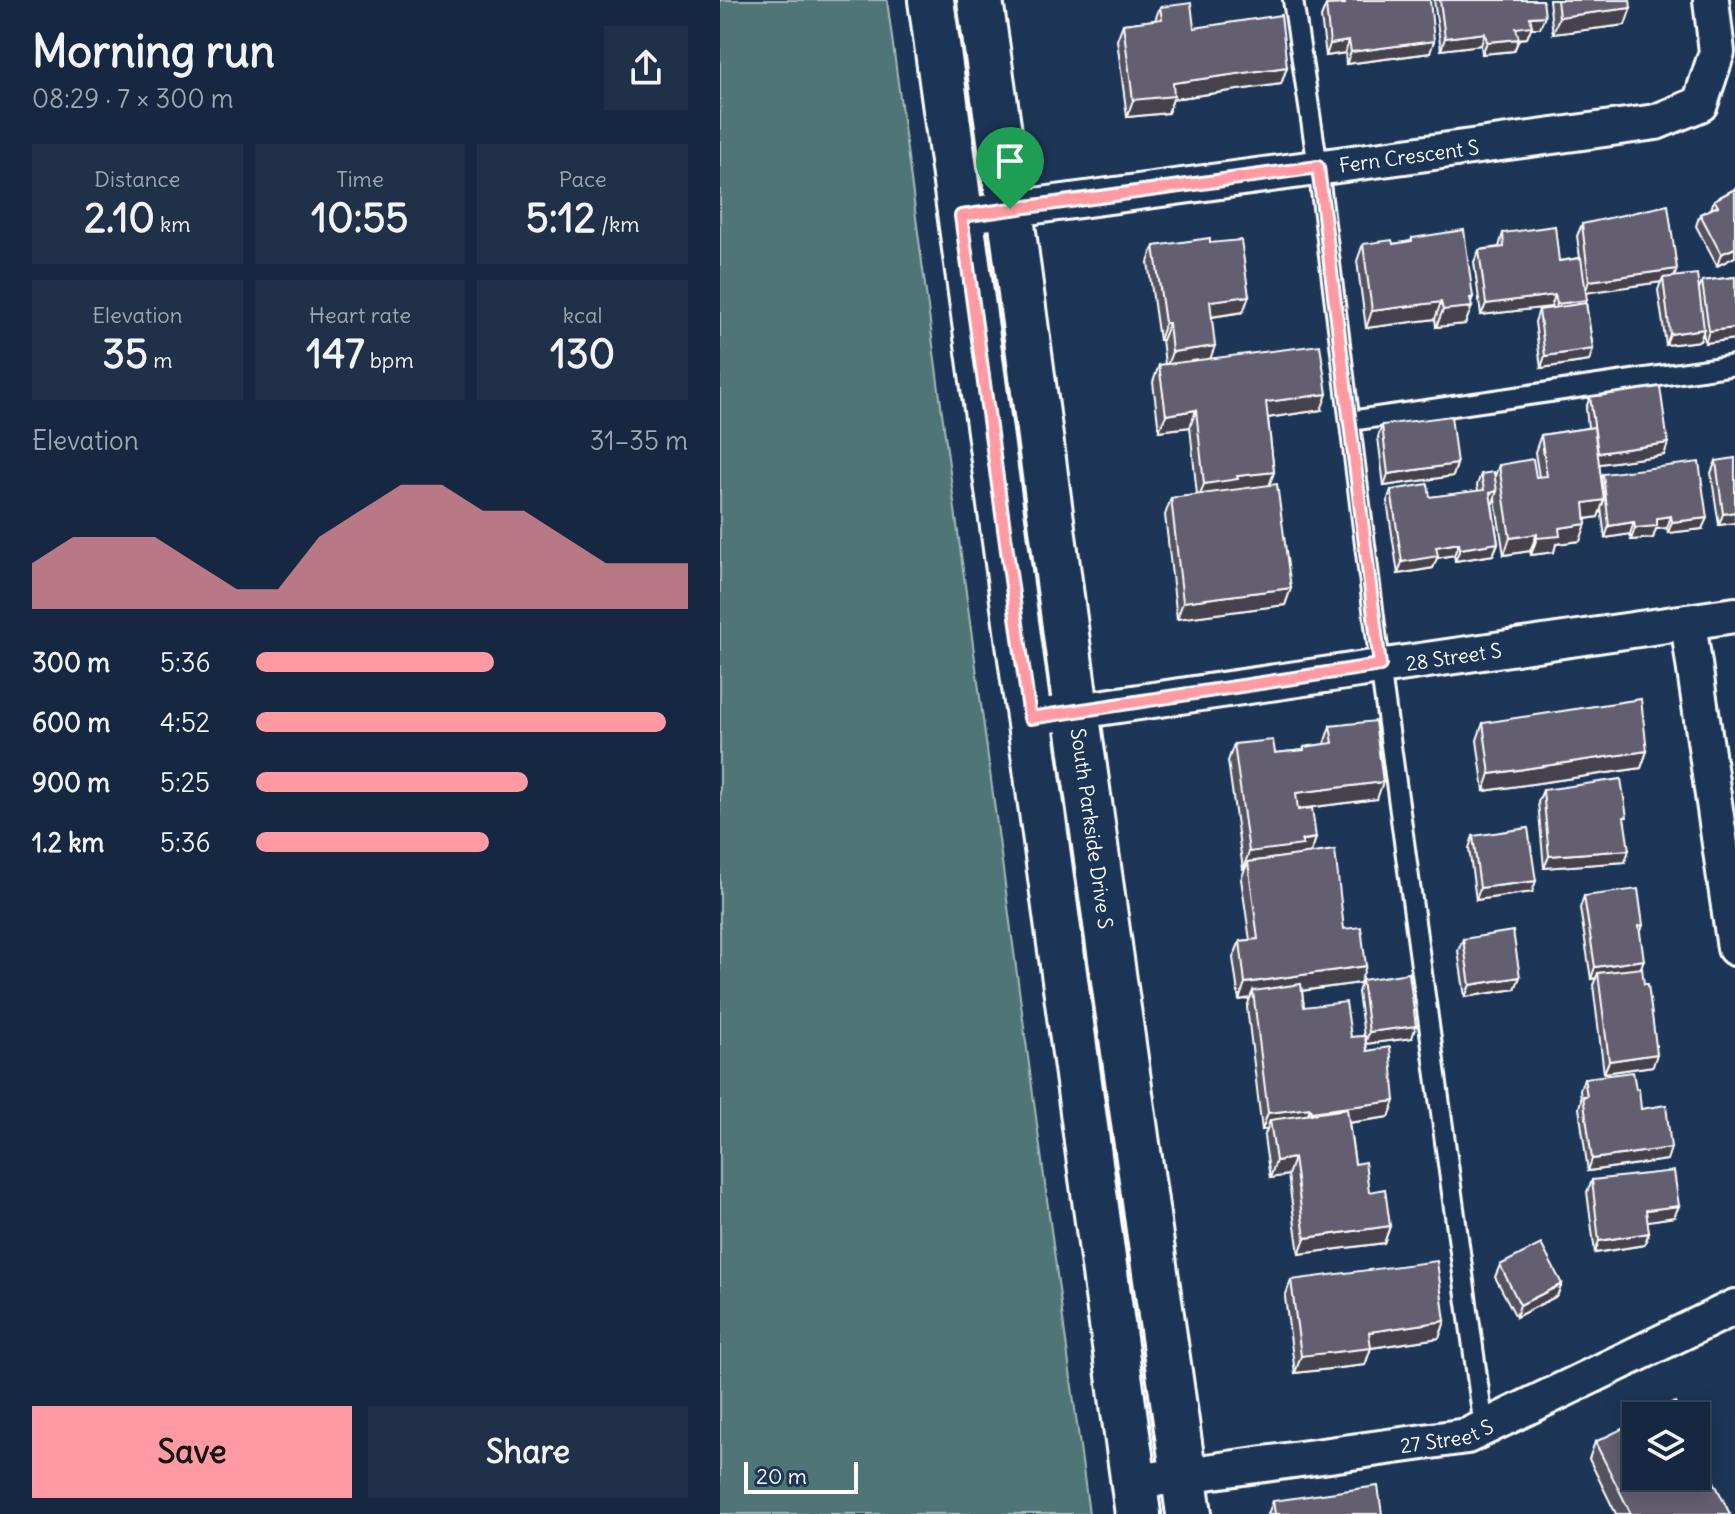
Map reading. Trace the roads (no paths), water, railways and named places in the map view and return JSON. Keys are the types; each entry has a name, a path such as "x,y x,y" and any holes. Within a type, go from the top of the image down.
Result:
{"main road":[{"path":"931,0 1136,1498"},
{"name":"South Parkside Drive S","path":"980,0 1187,1495"}],"street":[{"name":"Fern Crescent S","path":"961,216 1656,122 1700,104 1717,52 1711,0"},
{"name":"28 Street S","path":"1030,718 1735,615"},
{"path":"1688,622 1735,948"},
{"name":"27 Street S","path":"1136,1498 1187,1495 1467,1436 1735,1307"}],"lane":[{"path":"1293,0 1318,167 1380,665 1484,1428"},
{"path":"1350,421 1735,365"}]}
